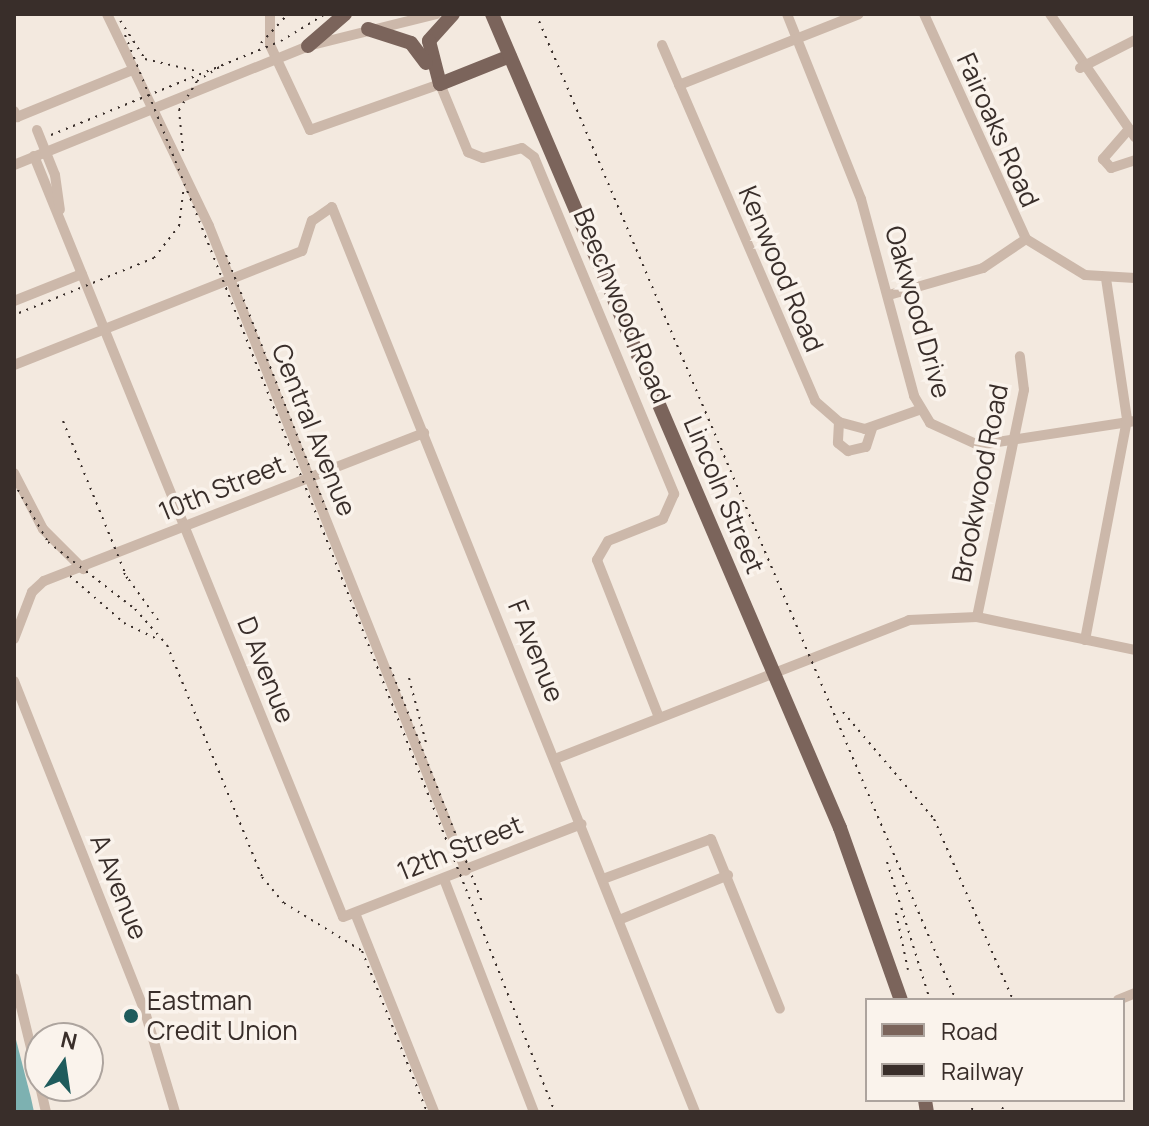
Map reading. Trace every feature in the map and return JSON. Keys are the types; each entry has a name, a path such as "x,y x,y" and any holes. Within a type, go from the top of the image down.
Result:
{"main road":[{"path":"308,46 345,14"},
{"path":"438,79 429,41 453,14"},
{"name":"Lincoln Street","path":"492,14 773,672 900,998"},
{"path":"368,29 411,43 438,79"},
{"path":"438,79 510,56"}],"street":[{"name":"Central Avenue","path":"107,14 133,70 147,110 170,134 466,871"},
{"path":"270,14 275,59 310,130 438,79"},
{"path":"14,165 308,46 436,14"},
{"name":"Oakwood Drive","path":"787,14 861,199 919,410 953,439 1013,440 1131,420"},
{"path":"679,85 794,36 859,14"},
{"name":"Fairoaks Road","path":"924,14 1026,239 1065,268 1106,279 1135,278"},
{"path":"1050,14 1080,68 1132,133 1103,159 1111,168 1135,160"},
{"path":"1080,68 1135,40"},
{"name":"Kenwood Road","path":"662,45 809,390 839,422 838,443 848,451 866,447 872,429"},
{"path":"14,111 17,117 133,70"},
{"name":"Beechwood Road","path":"438,79 468,152 483,158 522,148 534,157 674,494 663,519 608,541 597,560 658,715"},
{"name":"D Avenue","path":"31,112 55,175 63,228"},
{"name":"D Avenue","path":"34,156 343,917 355,913 434,1112"},
{"name":"F Avenue","path":"230,279 309,247 312,221 332,207 695,1112"},
{"path":"889,295 983,268 1026,239"},
{"path":"14,301 82,274"},
{"path":"14,365 230,279"},
{"path":"1085,640 1131,420 1106,279"},
{"name":"Brookwood Road","path":"977,617 1024,390 1020,356"},
{"path":"839,422 872,429 919,410"},
{"name":"10th Street","path":"83,569 184,526 424,433"},
{"path":"14,473 43,529 83,569 37,585 14,639"},
{"path":"555,759 658,715 896,623 977,617 1135,650"},
{"name":"A Avenue","path":"14,681 145,1012 175,1112"},
{"name":"12th Street","path":"355,913 581,824"},
{"path":"603,879 711,839 780,1009"},
{"path":"619,920 728,875"},
{"path":"444,879 534,1112"},
{"path":"14,978 25,1022"}],"water":[{"path":"14,1032 24,1071 24,1102 32,1102 34,1112 14,1112"}],"railway":[{"path":"116,14 145,59 196,71"},
{"path":"261,43 288,14"},
{"path":"51,135 281,41 325,14"},
{"path":"536,14 955,998"},
{"path":"125,35 555,1112"},
{"path":"183,151 179,110 197,81 223,65"},
{"path":"19,313 154,258 179,226 183,191"},
{"path":"226,255 327,511"},
{"path":"63,421 128,580"},
{"path":"14,483 48,542 135,609 167,645 262,877 284,903 362,951 427,1112"},
{"path":"124,573 158,620"},
{"path":"70,576 124,623 157,639"},
{"path":"390,667 482,902"},
{"path":"409,678 426,743"},
{"path":"843,712 934,819 1012,998"},
{"path":"887,862 929,998"},
{"path":"896,913 908,970"},
{"path":"970,1102 973,1112"},
{"path":"1000,1102 1004,1112"}],"place":[{"name":"Eastman Credit Union","path":"131,1016"}]}
